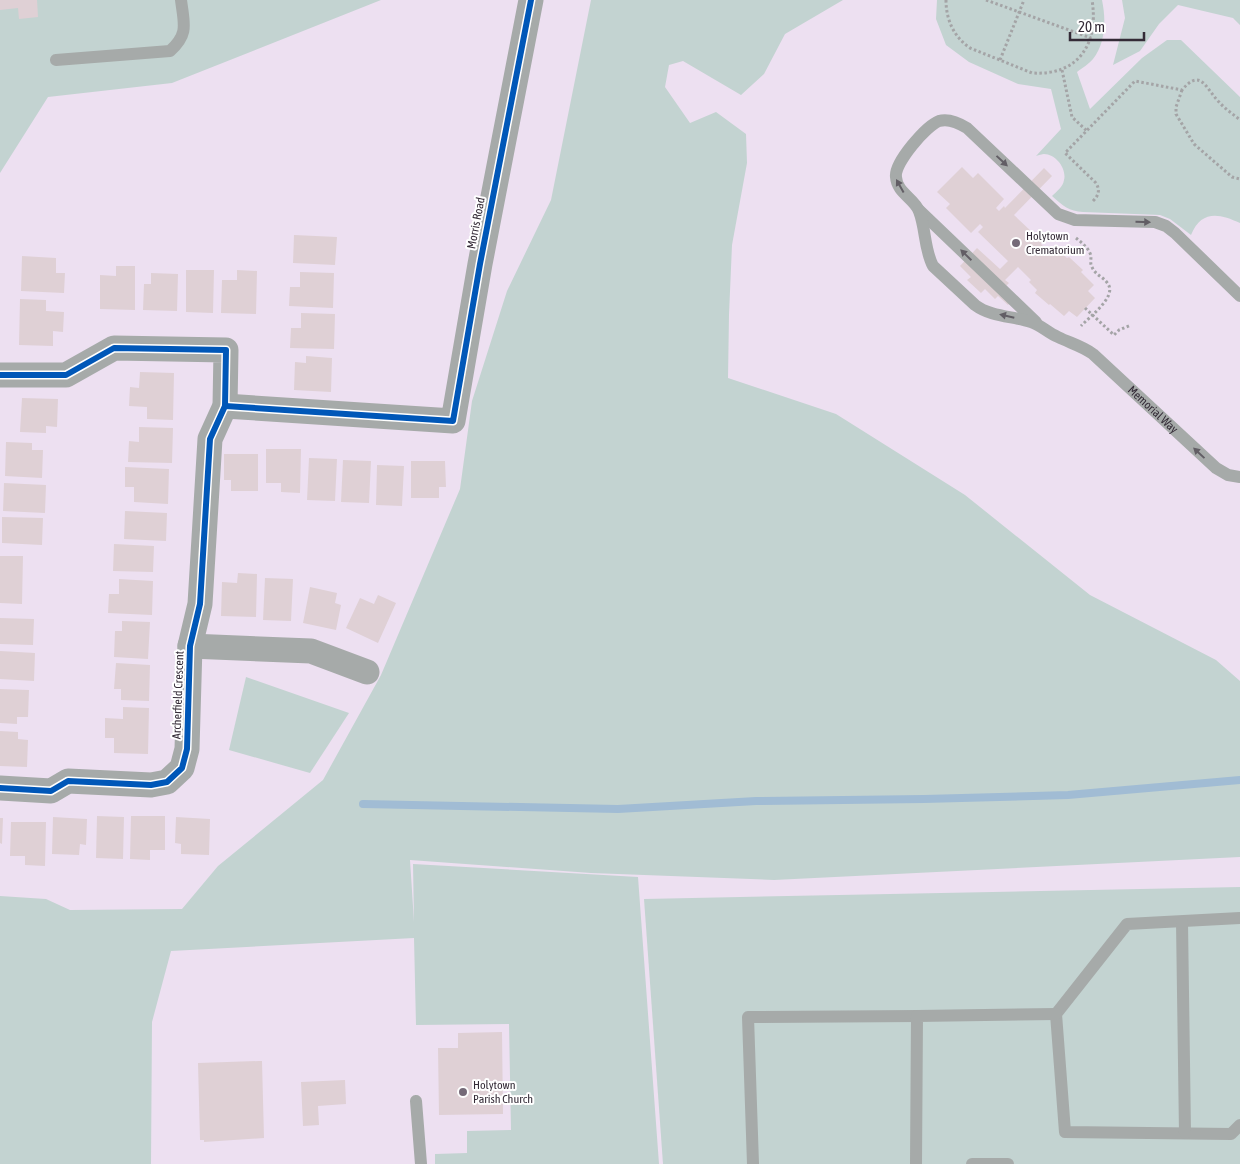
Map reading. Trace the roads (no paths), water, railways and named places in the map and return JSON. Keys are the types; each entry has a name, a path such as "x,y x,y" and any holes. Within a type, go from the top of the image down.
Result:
{"street":[{"name":"Morris Road","path":"225,406 423,418 453,422 480,264 531,0"},
{"name":"Archerfield Crescent","path":"0,375 66,375 114,348 226,350 225,406 210,439 200,604 190,646 188,749 182,768 167,782 151,785 68,781 51,791 0,788"},
{"name":"Archerfield Crescent","path":"190,646 312,651 367,672"}],"lane":[{"path":"56,60 170,51 179,43 184,33 182,0"},
{"path":"1040,325 919,210 897,184 895,175 897,166 930,126 939,121 949,120 958,122 967,128 1058,214 1075,220 1155,222 1166,226 1240,296"},
{"path":"919,210 929,258 940,273 983,311 1040,325"},
{"name":"Memorial Way","path":"1040,325 1057,337 1082,346 1093,354 1216,468 1228,475 1240,477"},
{"path":"1240,918 1127,924 1056,1014 1065,1132 1231,1134 1240,1125"},
{"path":"1182,922 1185,1134"},
{"path":"753,1164 748,1017 1056,1014"},
{"path":"916,1164 916,1016 919,1016"},
{"path":"416,1101 421,1164"},
{"path":"972,1164 1008,1164"}],"waterway":[{"path":"363,804 618,809 756,801 1068,795 1240,780"}],"place":[{"name":"Holytown Crematorium","path":"1016,243"},
{"name":"Holytown Parish Church","path":"463,1092"}]}
